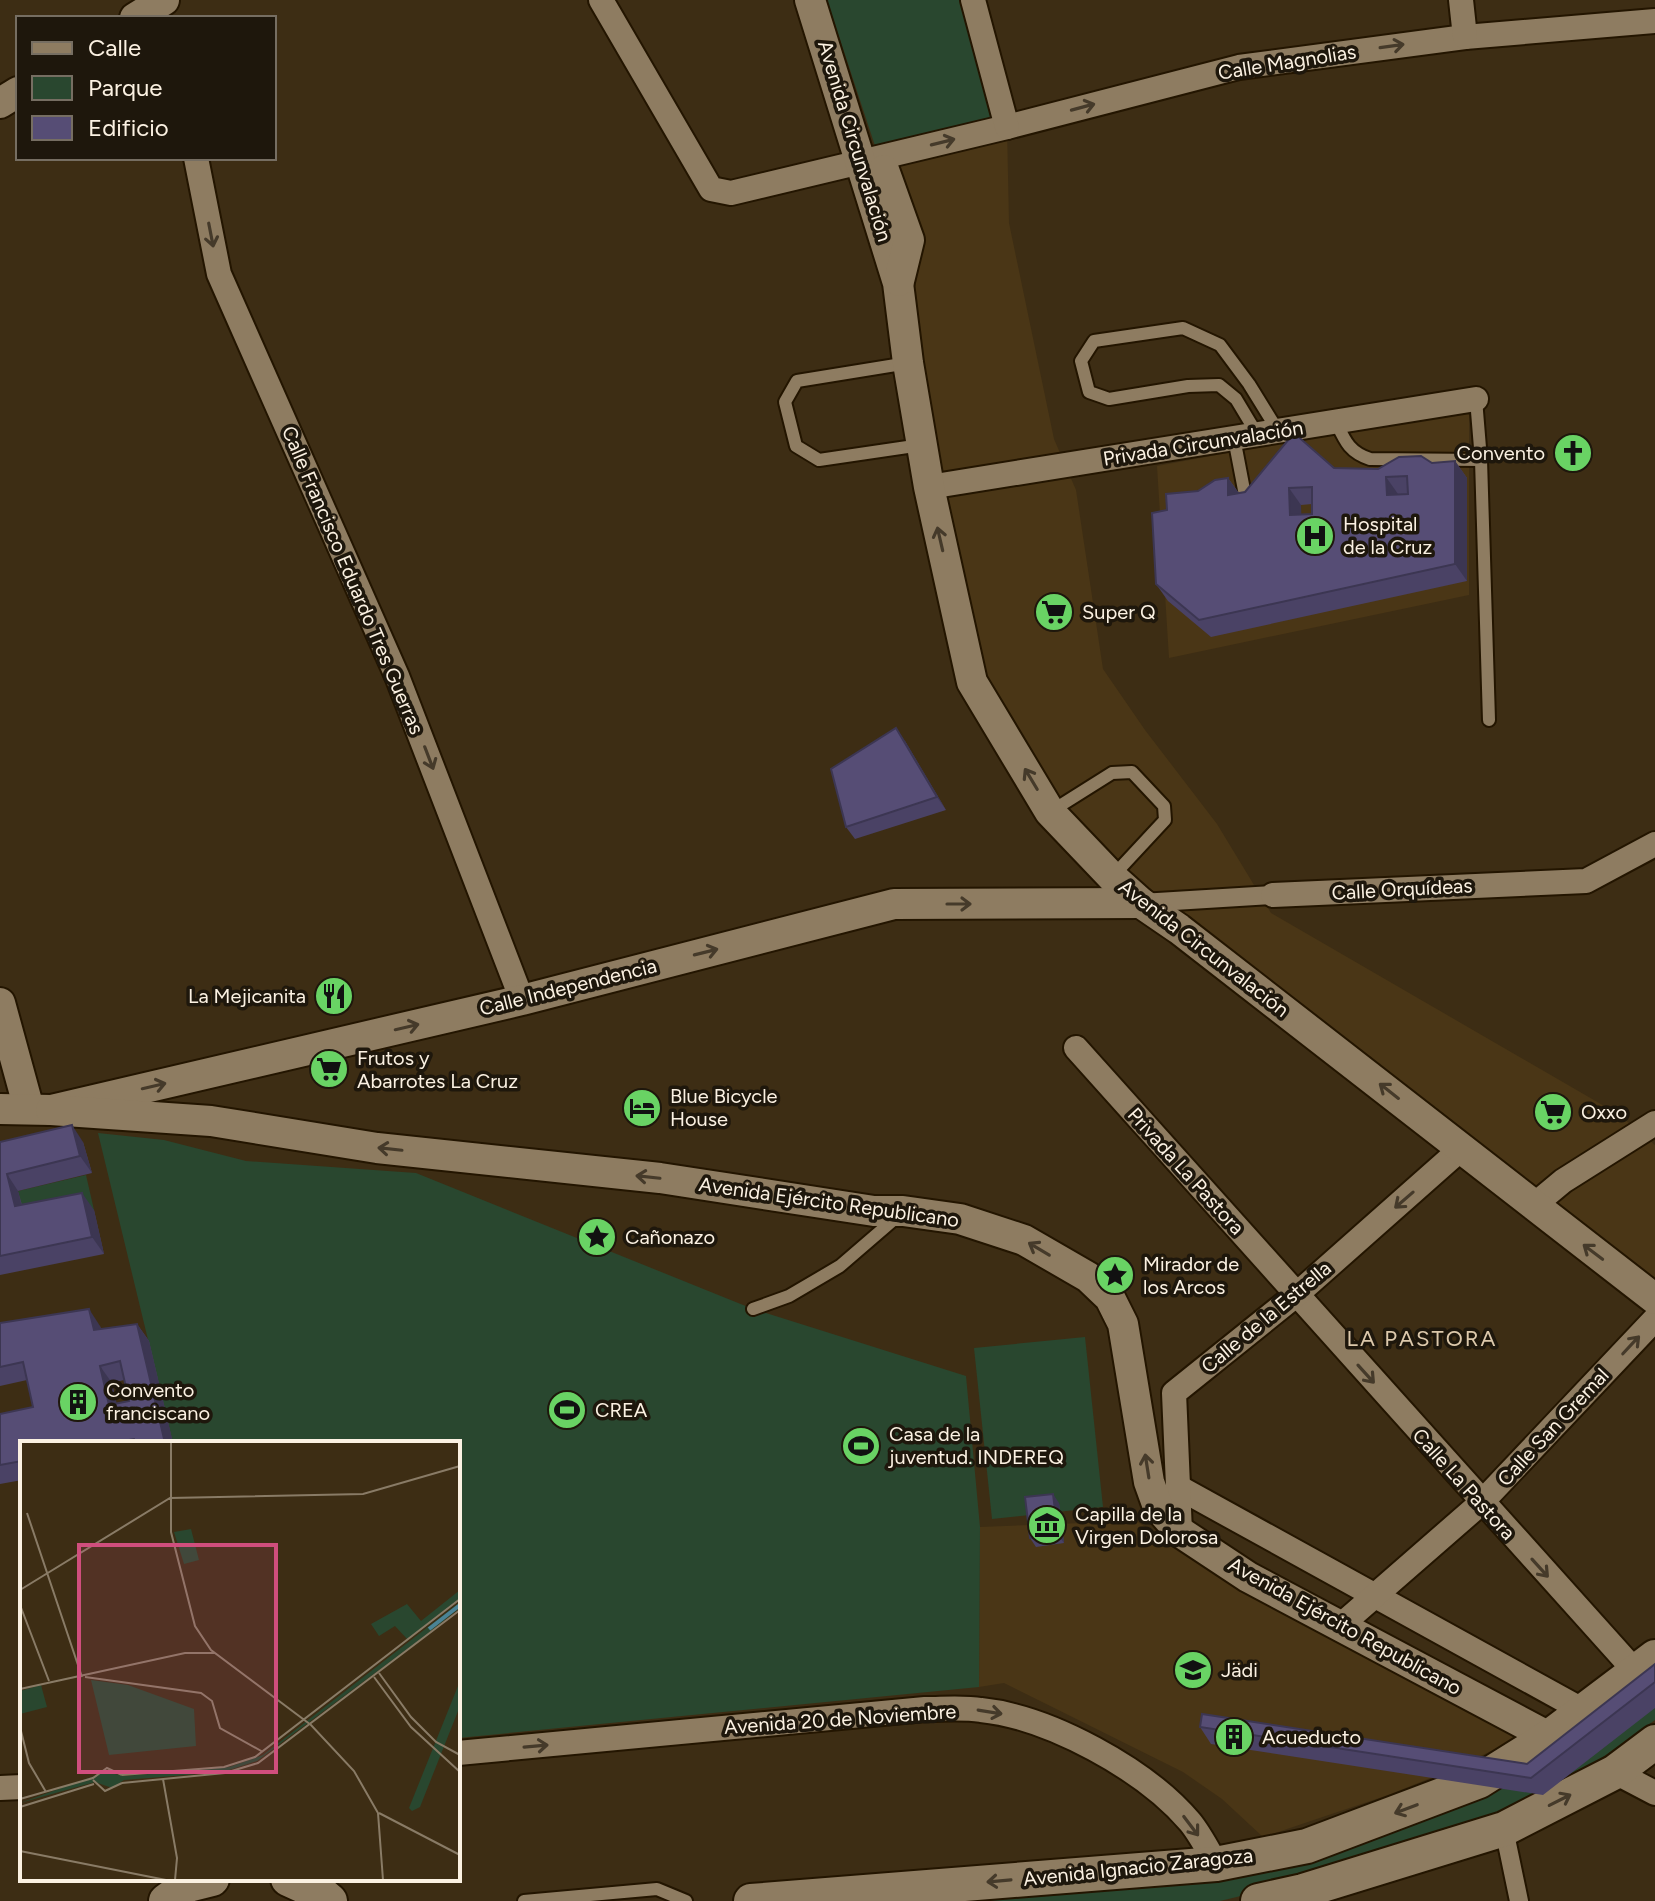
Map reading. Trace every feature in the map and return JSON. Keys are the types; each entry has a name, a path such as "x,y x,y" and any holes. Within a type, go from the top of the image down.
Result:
{"main road":[{"name":"Avenida Ignacio Zaragoza","path":"751,1901 1216,1864 1307,1846 1479,1781 1549,1737 1645,1664"},
{"path":"1258,1901 1313,1896 1504,1829 1615,1772 1655,1742"},
{"path":"166,1901 188,1885 204,1881"},
{"path":"292,1881 330,1901"}],"street":[{"path":"138,16 164,0"},
{"name":"Calle Magnolias","path":"601,0 711,189 731,193 1239,67 1465,37 1655,21"},
{"name":"Avenida Circunvalación","path":"810,0 870,160"},
{"name":"Avenida Circunvalación","path":"827,0 870,160 898,283 929,487 972,682 1050,812 1141,903 1192,939 1655,1299"},
{"path":"973,0 1007,127"},
{"path":"1461,0 1465,37"},
{"name":"Calle Francisco Eduardo Tres Guerras","path":"196,160 219,274 397,676 522,1000"},
{"name":"Privada Circunvalación","path":"929,487 1476,399"},
{"name":"Calle Orquídeas","path":"1141,903 1586,881 1655,844"},
{"name":"Calle Independencia","path":"27,1110 522,1000 894,904 1141,903"},
{"path":"0,1003 27,1110"},
{"name":"Privada La Pastora","path":"1076,1048 1296,1295"},
{"name":"Avenida Ejército Republicano","path":"27,1110 211,1121 377,1148 660,1178 874,1211 903,1211 960,1219 1024,1240 1088,1277 1110,1298 1123,1324 1149,1482 1158,1507 1180,1532 1248,1577 1549,1737"},
{"path":"1533,1206 1563,1181 1655,1123"},
{"name":"Calle de la Estrella","path":"1180,1532 1174,1393 1296,1295 1462,1148"},
{"name":"Calle La Pastora","path":"1296,1295 1481,1503 1645,1664"},
{"name":"Calle San Gremal","path":"1340,1626 1481,1503 1655,1319"},
{"path":"1178,1487 1584,1711"},
{"name":"Avenida 20 de Noviembre","path":"460,1753 925,1709 980,1709 1014,1716 1090,1745 1161,1794 1191,1823 1216,1864"},
{"path":"1615,1772 1655,1793"},
{"path":"0,1788 20,1787"},
{"path":"1504,1829 1519,1901"}],"lane":[{"path":"1244,490 1256,434 1249,384 1220,345 1183,328 1094,341 1081,361 1089,392 1109,399 1188,386 1219,385 1236,399 1256,434"},
{"path":"908,363 797,381 785,402 796,446 819,460 922,445"},
{"path":"1476,399 1481,460 1489,720"},
{"path":"1336,422 1347,446 1355,454 1370,459 1481,460"},
{"path":"1050,812 1112,773 1132,772 1164,806 1165,820 1112,877"},
{"path":"753,1309 789,1296 840,1266 903,1211"},
{"path":"524,1901 657,1889 686,1901"}],"shaded area":[{"path":"1007,127 1009,223 1054,439 1076,490 1103,669 1217,824 1271,913 1618,1114 1655,1145 1655,1299 1096,862 972,682 879,158"},
{"name":"Hospital de la Cruz","path":"1461,410 1469,415 1469,595 1169,658 1157,466"},
{"name":"Jädi","path":"1136,1521 1245,1585 1530,1732 1462,1765 1391,1794 1263,1837 1222,1799 1183,1772 1004,1683 979,1687 980,1527"}],"green space":[{"path":"827,0 973,0 1007,127 879,158"},
{"name":"CREA","path":"98,1133 164,1140 246,1161 416,1173 753,1309 966,1376 980,1527 979,1687 460,1738 460,1441 173,1441"},
{"path":"86,1175 94,1210 26,1223 18,1191"},
{"path":"1085,1337 1103,1507 992,1519 974,1348"},
{"path":"1655,1677 1655,1720 1582,1772 1493,1816 1303,1881 1220,1901 851,1901 1263,1864"}],"building":[{"name":"Hospital de la Cruz","path":"1294,433 1334,468 1378,469 1399,457 1421,456 1432,463 1455,461 1455,564 1199,620 1156,584 1152,513 1167,510 1166,494 1198,491 1215,480 1228,478 1228,495 1245,492","holes":["1407,476 1408,494 1387,495 1386,477","1312,487 1312,514 1290,515 1289,488"]},
{"path":"896,728 937,797 846,827 831,769"},
{"path":"72,1125 80,1156 7,1174 15,1206 82,1193 92,1237 0,1256 0,1142"},
{"name":"Convento franciscano","path":"89,1309 94,1330 137,1324 165,1441 20,1441 20,1461 0,1465 0,1414 33,1407 23,1362 0,1367 0,1323","holes":["120,1361 129,1401 109,1405 100,1366"]},
{"name":"Capilla de la Virgen Dolorosa","path":"1053,1494 1058,1535 1030,1538 1025,1497"},
{"path":"1655,1664 1655,1682 1531,1778 1200,1727 1202,1714 1527,1764"}],"place":[{"name":"Convento","path":"1573,453"},
{"name":"Hospital de la Cruz","path":"1315,536"},
{"name":"Super Q","path":"1054,612"},
{"name":"La Mejicanita","path":"334,996"},
{"name":"Frutos y Abarrotes La Cruz","path":"329,1069"},
{"name":"Blue Bicycle House","path":"642,1108"},
{"name":"Oxxo","path":"1553,1112"},
{"name":"Cañonazo","path":"597,1237"},
{"name":"Mirador de los Arcos","path":"1115,1275"},
{"name":"Convento franciscano","path":"78,1402"},
{"name":"CREA","path":"567,1410"},
{"name":"Casa de la juventud. INDEREQ","path":"861,1446"},
{"name":"Capilla de la Virgen Dolorosa","path":"1047,1525"},
{"name":"Jädi","path":"1193,1670"},
{"name":"Acueducto","path":"1234,1737"}],"district":[{"name":"LA PASTORA","path":"1422,1338"}]}
